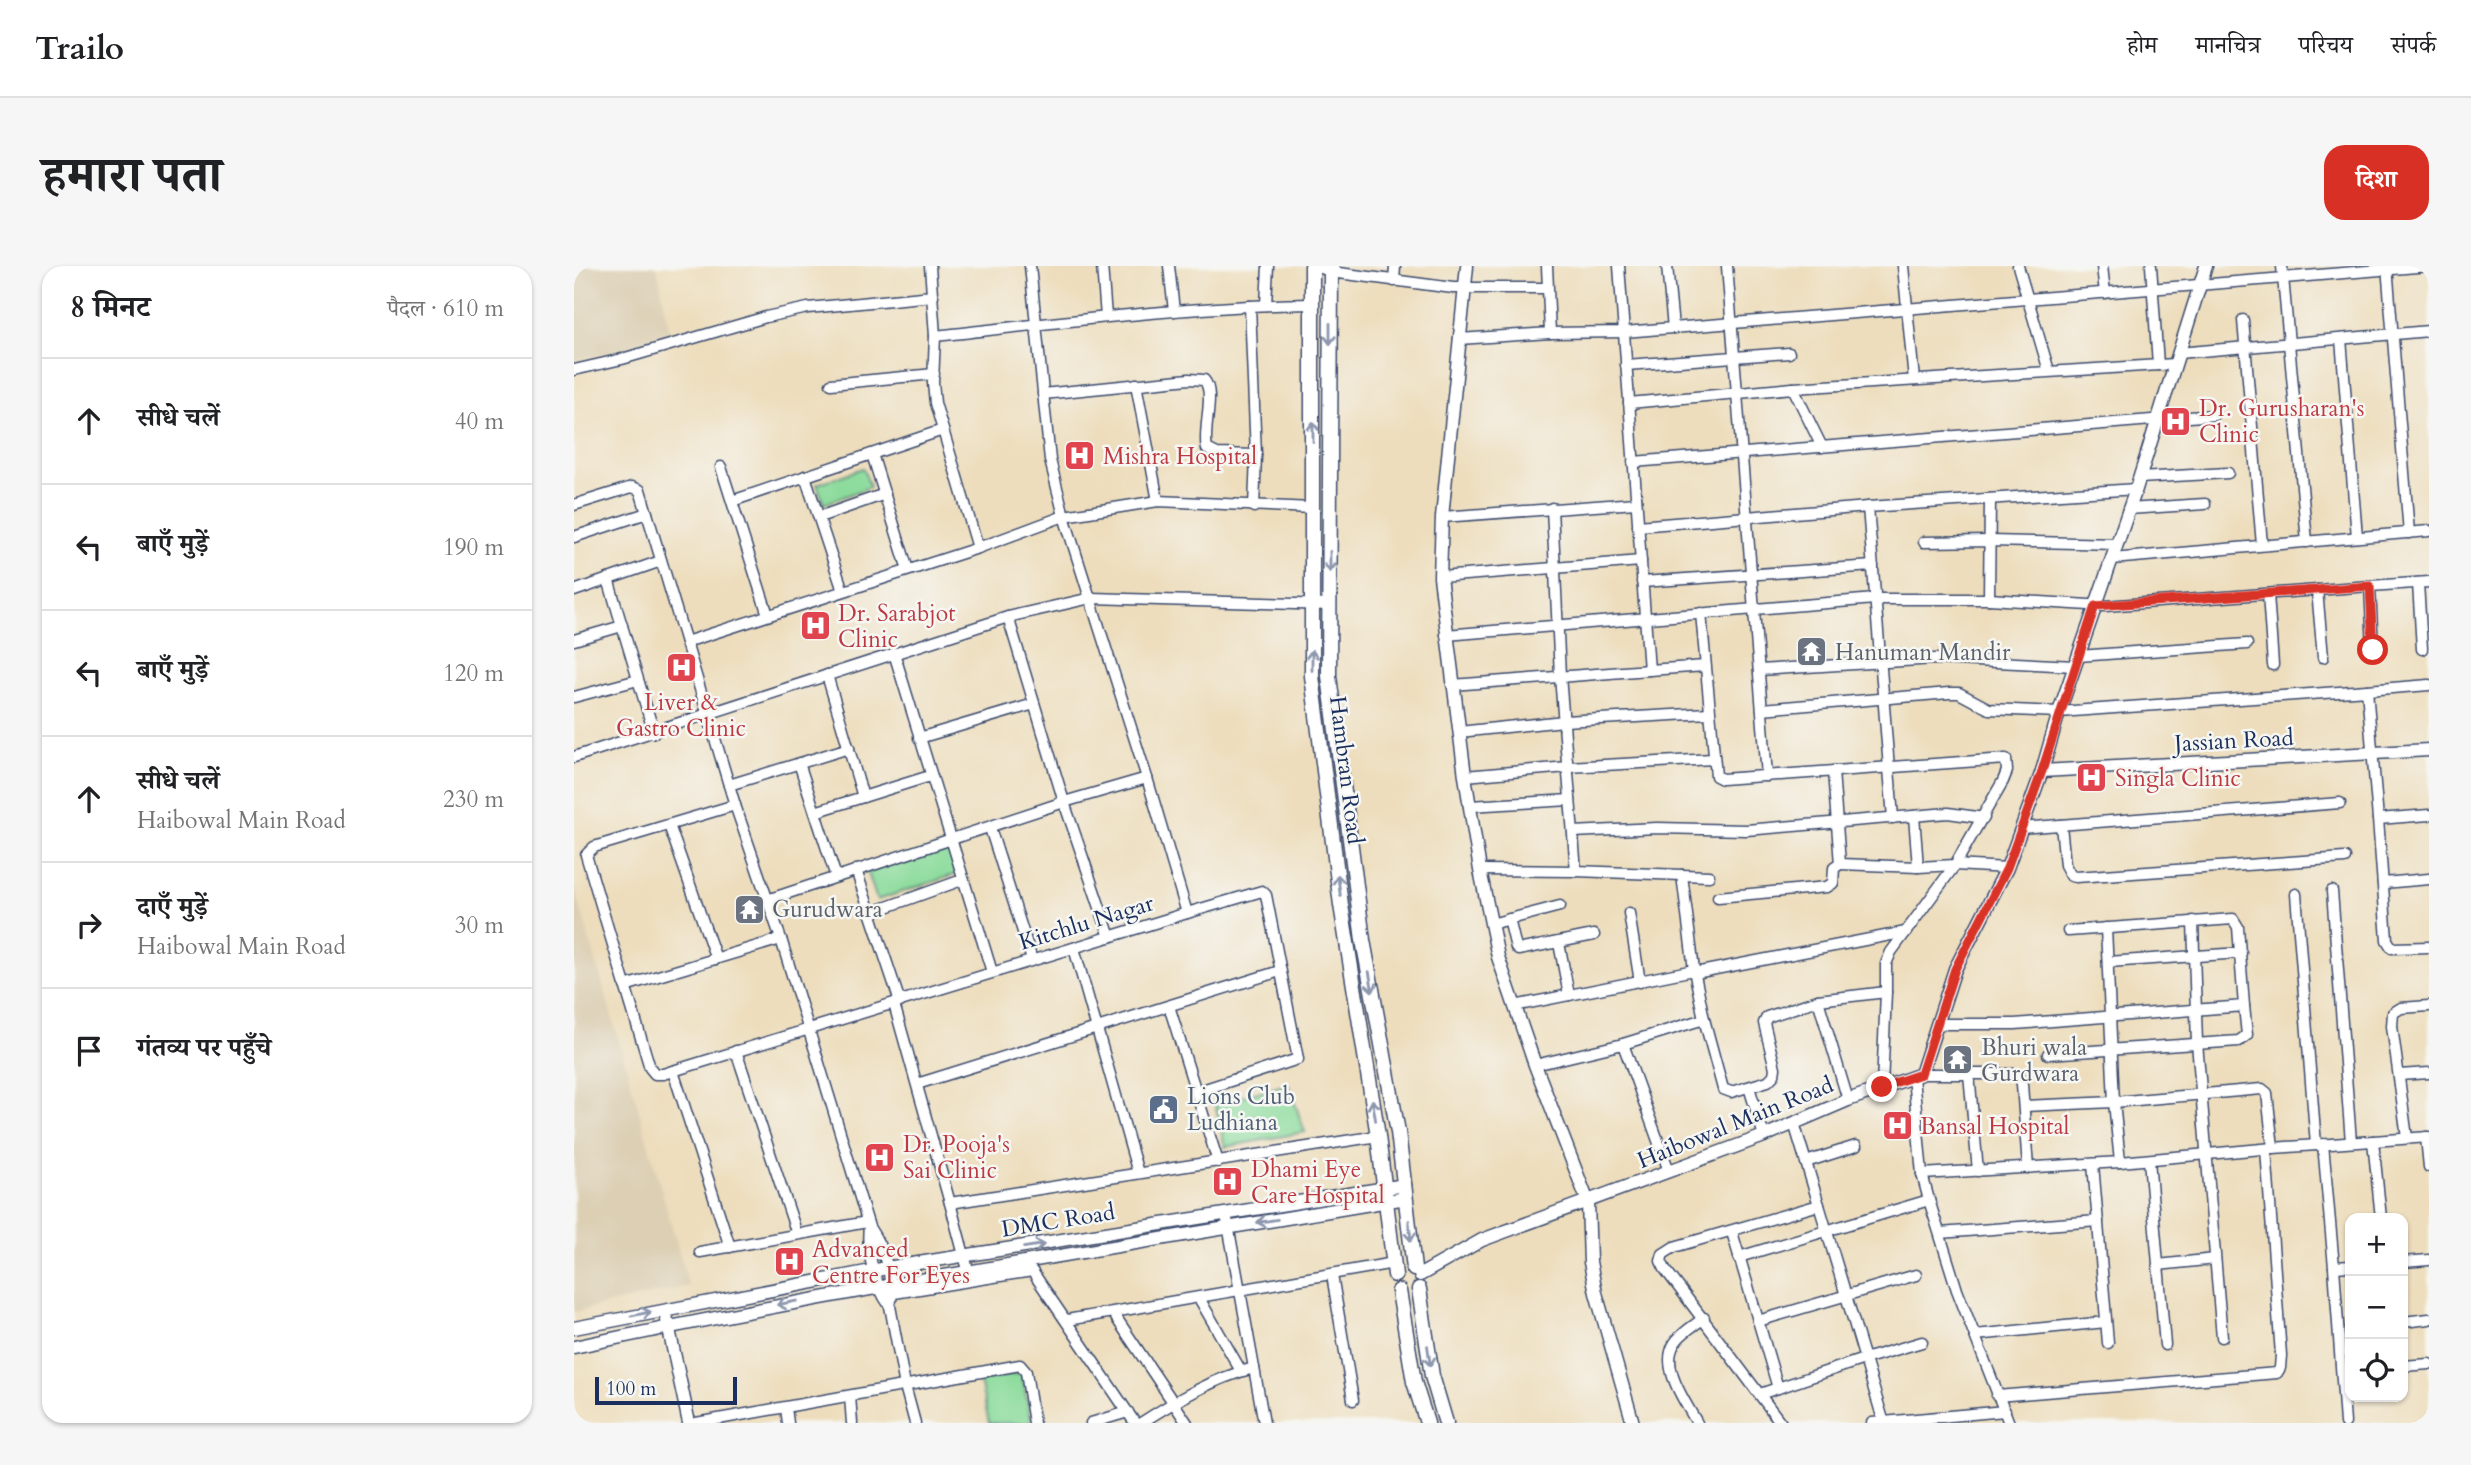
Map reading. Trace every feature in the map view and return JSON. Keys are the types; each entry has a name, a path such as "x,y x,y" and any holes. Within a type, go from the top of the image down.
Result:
{"main road":[{"name":"Hambran Road","path":"1314,266 1314,689 1342,905 1378,1136 1395,1269 1394,1284 1399,1291"},
{"name":"Hambran Road","path":"1331,269 1329,676 1358,900 1406,1192 1432,1376 1446,1423"},
{"path":"1395,1269 1401,1268 1418,1278 1412,1294 1399,1291 1414,1382 1427,1423"}],"street":[{"path":"930,266 935,336 935,403 978,548"},
{"path":"1030,266 1050,460 1064,516 1147,778 1186,913"},
{"path":"1102,266 1106,317"},
{"path":"1169,266 1174,311"},
{"path":"1266,305 1268,266"},
{"path":"1314,266 1394,282 1459,289 1547,288"},
{"path":"1394,282 1395,266"},
{"path":"1467,266 1459,289 1460,339 1442,517 1440,577 1458,732 1491,924 1514,1006 1588,1202 1588,1244 1596,1293 1633,1423"},
{"path":"1547,266 1550,333"},
{"path":"1619,266 1649,670"},
{"path":"1667,266 1674,328"},
{"path":"1727,266 1767,776"},
{"path":"1903,266 1914,380"},
{"path":"2018,266 2049,371"},
{"path":"2102,266 2105,293"},
{"path":"2151,266 2158,365"},
{"path":"2009,1423 1957,1290 1922,1174 1917,1076 1955,969 2007,868 2042,771 2206,266"},
{"path":"2282,266 2307,541"},
{"path":"1460,339 1550,333 1624,332 2429,266"},
{"path":"2387,268 2409,533"},
{"path":"574,370 808,307 933,296"},
{"path":"935,336 1174,311 1313,304"},
{"path":"1250,306 1256,454 1254,507"},
{"path":"2243,320 2262,545"},
{"path":"1629,403 1793,388 2158,365 2176,358 2245,347 2429,331"},
{"path":"2341,339 2357,537"},
{"path":"1626,365 1789,353"},
{"path":"831,384 934,374"},
{"path":"1043,394 1189,379 1204,380 1209,390 1205,432 1209,452 1256,454"},
{"path":"1136,384 1158,501"},
{"path":"1793,388 1822,447"},
{"path":"1633,463 2214,415"},
{"path":"732,501 943,430"},
{"path":"872,454 908,570"},
{"path":"721,467 768,615"},
{"path":"1638,526 1990,499 2228,473"},
{"path":"805,477 843,591"},
{"path":"574,505 636,487 640,490 735,805 781,939 868,1224 890,1306 915,1423"},
{"path":"819,517 885,494"},
{"path":"1989,599 1990,499"},
{"path":"686,642 978,548 1064,516 1158,501 1312,508"},
{"path":"1442,517 1636,503"},
{"path":"2128,509 2205,504"},
{"path":"1868,507 1893,818"},
{"path":"1552,508 1560,676 1576,871"},
{"path":"574,537 647,513"},
{"path":"2112,559 2429,531"},
{"path":"1924,542 2117,544"},
{"path":"574,591 661,561"},
{"path":"1440,577 1641,561"},
{"path":"1642,582 1872,566"},
{"path":"608,579 654,733"},
{"path":"1446,635 1875,599 1989,599 2095,606 2424,582 2422,649"},
{"path":"2370,586 2373,650"},
{"path":"2317,590 2323,657"},
{"path":"2267,594 2273,665"},
{"path":"574,757 1008,617 1091,598 1329,605"},
{"path":"1701,613 1714,774 1718,778 2004,758 2007,764 2006,775 1984,818 1955,865 1887,958 1882,1087"},
{"path":"1008,617 1064,802 1110,937"},
{"path":"574,640 622,626"},
{"path":"1759,670 1935,659 2077,661 2246,644"},
{"path":"894,653 992,972"},
{"path":"1452,685 1705,666"},
{"path":"827,676 863,797"},
{"path":"574,697 638,680"},
{"path":"1762,709 1959,693 1989,709 2059,712 2429,685"},
{"path":"2367,690 2387,940 2392,948 2429,947"},
{"path":"919,738 1034,704"},
{"path":"1458,732 1564,721 1709,713"},
{"path":"729,785 849,748"},
{"name":"Jassian Road","path":"2042,771 2429,750"},
{"path":"1465,776 1713,759"},
{"path":"799,763 836,877"},
{"path":"1833,771 1840,864"},
{"path":"815,812 930,776"},
{"path":"767,900 1064,802 1147,778"},
{"path":"1469,806 1570,800"},
{"path":"2021,828 2340,803"},
{"path":"730,1247 673,1071 659,1075 650,1068 586,855 589,850 735,805"},
{"path":"1573,832 1657,828 1746,830 1960,813 1984,818"},
{"path":"2378,819 2429,815"},
{"path":"1914,816 1918,867"},
{"path":"669,825 716,959"},
{"path":"2061,825 2065,865 2070,876 2076,877 2345,858"},
{"path":"990,828 1032,960"},
{"path":"1718,897 1827,887 1833,883 1834,868 1840,864 2007,868"},
{"path":"856,870 897,1003 968,1270"},
{"path":"1480,870 1709,876"},
{"path":"1682,875 1694,971 1723,1088 1731,1092 1749,1087 1770,1079 1775,1071 1765,1023 1767,1017 1818,1000 1886,992"},
{"path":"2383,883 2429,879"},
{"path":"870,913 962,880"},
{"name":"Kitchlu Nagar","path":"673,1071 1259,891 1265,893 1298,1059 1196,1091"},
{"path":"2332,891 2351,1142"},
{"path":"2296,894 2320,1145 2345,1362"},
{"path":"1491,924 1560,906"},
{"path":"1629,913 1640,982"},
{"path":"1509,919 1518,950 1594,935"},
{"path":"2048,1054 2239,1041 2245,1038 2241,953 2236,920 2068,931"},
{"path":"2193,921 2197,1043 2222,1337"},
{"path":"2106,928 2114,1102 2120,1162"},
{"path":"1514,1006 1906,932"},
{"path":"625,986 781,939"},
{"path":"1559,943 1569,995"},
{"path":"1074,948 1138,1173"},
{"path":"2108,962 2241,953"},
{"path":"917,1084 1280,971"},
{"path":"1818,1000 1847,1100"},
{"path":"1169,1006 1219,1162"},
{"path":"1937,1024 2015,1024 2244,1006"},
{"path":"2407,1138 2392,1026 2393,1013 2401,1008 2429,1006"},
{"path":"1535,1065 1623,1044 1704,1019"},
{"path":"1623,1044 1670,1171"},
{"path":"736,1051 797,1234"},
{"path":"2399,1075 2429,1073"},
{"path":"1969,1074 1978,1171"},
{"path":"1917,1076 2016,1074 2020,1077 2028,1168"},
{"name":"Haibowal Main Road","path":"1418,1278 1482,1240 1764,1136 1847,1100 1917,1076"},
{"path":"1749,1087 1764,1136"},
{"path":"1997,1396 2277,1373 2280,1368 2269,1098 2266,1090 2114,1102 2024,1105"},
{"path":"1794,1123 1847,1296 1880,1422 2005,1411"},
{"path":"950,1203 1378,1136"},
{"path":"1922,1174 2149,1160 2427,1137 2429,1167"},
{"path":"2373,1141 2380,1213"},
{"path":"1806,1162 1856,1146"},
{"path":"2149,1160 2165,1345"},
{"path":"2093,1164 2108,1343"},
{"path":"886,1290 968,1270 1228,1227 1406,1192"},
{"name":"DMC Road","path":"574,1328 881,1269 1226,1214 1385,1195"},
{"path":"1739,1258 1929,1200"},
{"path":"1781,1423 1665,1269 1661,1258 1674,1247 1819,1205"},
{"path":"1226,1214 1264,1423"},
{"path":"1940,1233 2098,1221"},
{"path":"700,1252 868,1224"},
{"path":"1732,1232 1778,1388"},
{"path":"2158,1265 2216,1259"},
{"path":"2408,1262 2429,1260"},
{"path":"2334,1268 2345,1267"},
{"path":"1067,1321 1332,1275 1395,1269"},
{"path":"574,1347 668,1327 886,1290 1028,1270 1035,1274 1135,1423"},
{"path":"1332,1275 1353,1400"},
{"path":"1758,1321 1916,1275"},
{"path":"1199,1298 1241,1371"},
{"path":"664,1309 689,1423"},
{"path":"1113,1313 1187,1423"},
{"path":"1697,1423 1674,1379 1669,1359 1678,1339 1704,1318"},
{"path":"2408,1322 2429,1320"},
{"path":"1975,1335 2106,1322"},
{"path":"1760,1394 1922,1342"},
{"path":"2408,1366 2429,1364"},
{"path":"696,1423 1020,1365 1026,1372 1034,1423"},
{"path":"1141,1423 1172,1403 1241,1371 1254,1368"},
{"path":"850,1396 852,1423"},
{"path":"2345,1402 2345,1423"},
{"path":"786,1408 788,1423"},
{"path":"1091,1423 1128,1412"}],"shaded area":[{"path":"574,266 657,266 671,339 574,361"},
{"path":"574,884 689,1286 574,1312"}],"green space":[{"path":"863,468 870,487 824,504 817,484"},
{"path":"947,844 957,874 877,900 867,870"},
{"path":"1288,1084 1305,1132 1225,1147 1215,1104"},
{"path":"1021,1373 1032,1423 989,1423 980,1381"}],"place":[{"name":"Dr. Gurusharan's Clinic","path":"2176,421"},
{"name":"Mishra Hospital","path":"1080,456"},
{"name":"Dr. Sarabjot Clinic","path":"815,626"},
{"name":"Hanuman Mandir","path":"1812,652"},
{"name":"Liver & Gastro Clinic","path":"681,668"},
{"name":"Singla Clinic","path":"2092,778"},
{"name":"Gurudwara","path":"749,909"},
{"name":"Bhuri wala Gurdwara","path":"1958,1060"},
{"name":"Lions Club Ludhiana","path":"1164,1109"},
{"name":"Bansal Hospital","path":"1897,1126"},
{"name":"Dr. Pooja's Sai Clinic","path":"880,1157"},
{"name":"Dhami Eye Care Hospital","path":"1228,1182"},
{"name":"Advanced Centre For Eyes","path":"789,1262"}],"route":[{"path":"1882,1087 1921,1074 1955,969 2007,868 2042,771 2095,606 2370,586 2373,650"}]}
